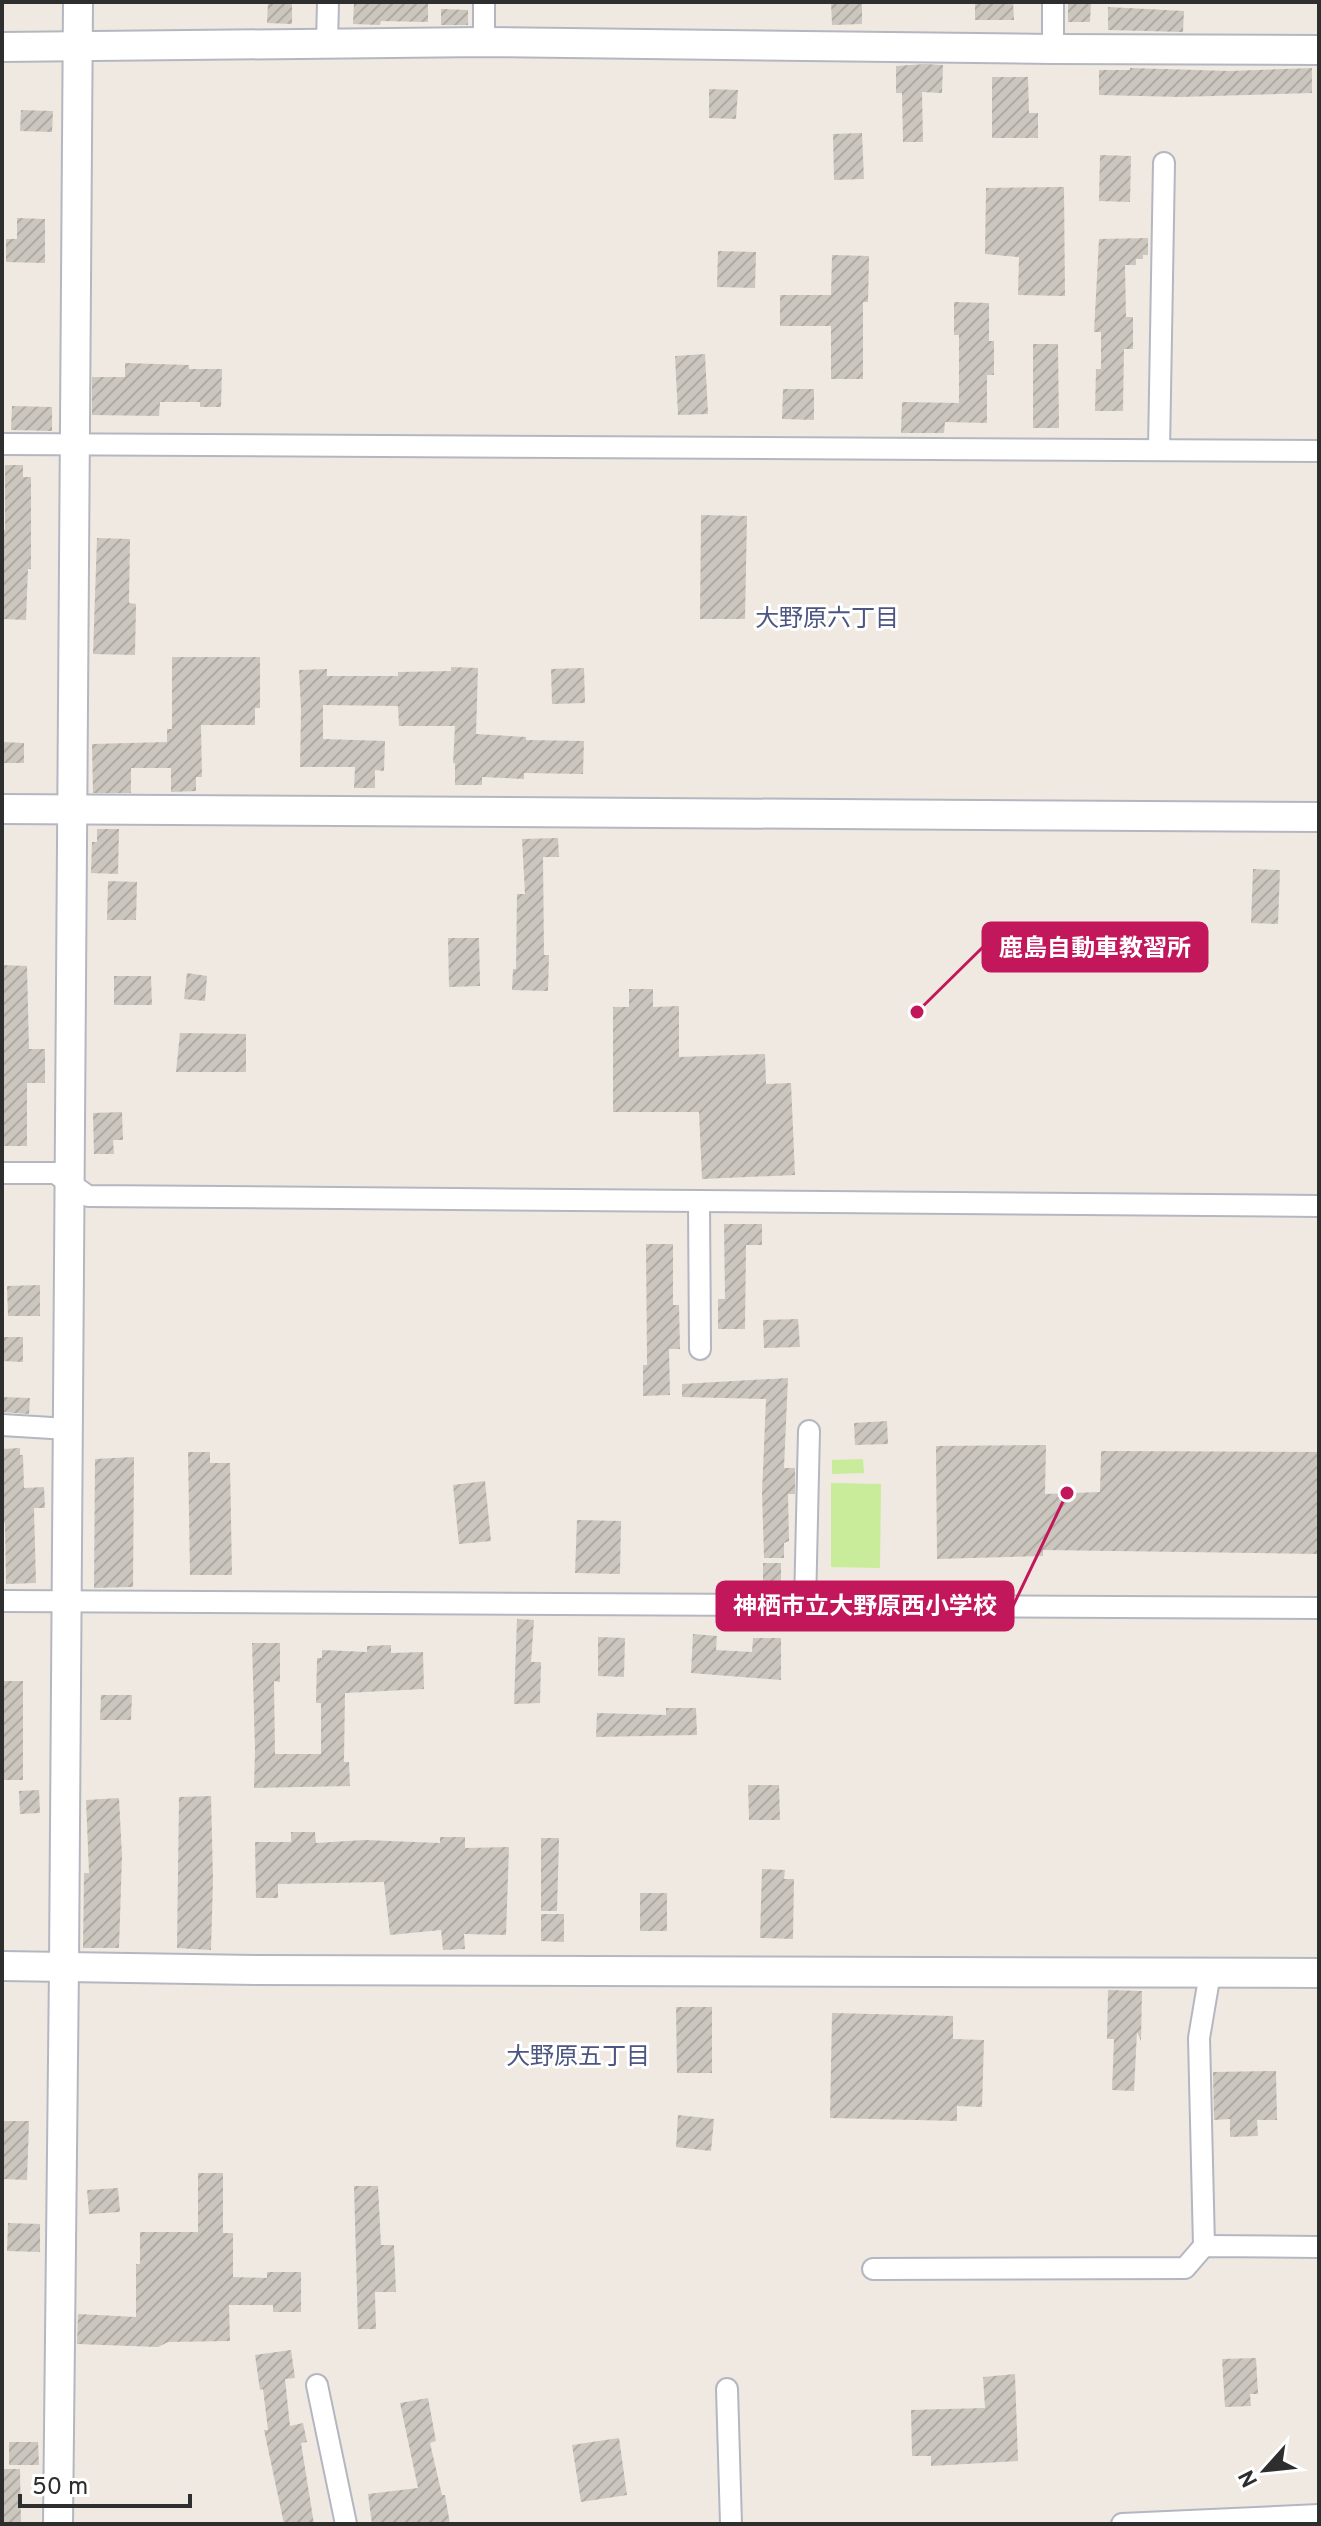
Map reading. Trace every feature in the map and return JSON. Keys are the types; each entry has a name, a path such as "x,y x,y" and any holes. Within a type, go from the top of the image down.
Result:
{"street":[{"path":"58,2524 78,2"},
{"path":"327,43 328,2"},
{"path":"484,2 484,42"},
{"path":"1053,2 1053,49"},
{"path":"2,47 484,42 1319,50"},
{"path":"1159,450 1164,163"},
{"path":"2,444 1319,451"},
{"path":"2,809 1319,817"},
{"path":"2,1173 55,1173 88,1196 1319,1206"},
{"path":"699,1201 700,1349"},
{"path":"2,1425 68,1429"},
{"path":"805,1605 809,1431"},
{"path":"2,1601 1319,1608"},
{"path":"2,1966 258,1970 1319,1973"},
{"path":"873,2269 1185,2268 1204,2246 1199,2038 1210,1973"},
{"path":"1204,2246 1319,2247"},
{"path":"317,2385 346,2524"},
{"path":"727,2389 731,2524"},
{"path":"1122,2524 1319,2515"}],"green space":[{"path":"863,1459 864,1473 832,1474 832,1460"},
{"path":"831,1483 881,1484 880,1568 831,1567"}],"building":[{"path":"268,2 292,2 292,24 267,23"},
{"path":"354,2 428,2 428,22 353,24"},
{"path":"831,2 862,2 862,24 832,25"},
{"path":"975,2 1013,2 1014,20 975,20"},
{"path":"1068,2 1091,2 1090,22 1068,22"},
{"path":"1108,7 1184,11 1183,32 1108,30"},
{"path":"441,9 468,10 468,25 441,25"},
{"path":"943,65 942,93 922,92 923,142 903,142 902,93 896,93 896,66"},
{"path":"1312,68 1312,93 1180,97 1099,95 1099,70 1229,71"},
{"path":"992,77 1028,77 1029,113 1038,113 1038,138 992,138"},
{"path":"709,89 738,90 736,119 709,118"},
{"path":"21,110 53,111 52,132 20,131"},
{"path":"862,133 864,179 834,180 833,134"},
{"path":"1100,155 1131,156 1130,202 1099,201"},
{"path":"1064,187 1065,296 1018,295 1019,257 985,254 986,188"},
{"path":"17,218 45,219 45,263 6,262 6,239 17,239"},
{"path":"1148,238 1148,255 1136,259 1136,265 1125,265 1126,317 1133,317 1133,349 1124,349 1123,411 1095,411 1096,369 1101,369 1101,332 1094,332 1099,239"},
{"path":"718,251 756,252 755,288 717,287"},
{"path":"832,255 869,256 868,302 863,302 863,379 831,379 831,326 780,326 780,295 831,295"},
{"path":"954,302 989,303 989,341 994,341 994,375 987,375 987,423 945,422 944,433 901,433 902,402 959,403 959,335 954,335"},
{"path":"1033,344 1058,344 1059,428 1033,428"},
{"path":"705,354 708,414 678,415 675,356"},
{"path":"125,363 222,369 221,407 200,407 200,402 160,402 159,416 92,415 92,377 125,377"},
{"path":"783,389 814,389 814,420 782,419"},
{"path":"12,406 52,407 52,431 11,430"},
{"path":"5,465 23,465 23,477 31,477 31,569 28,569 26,620 2,619"},
{"path":"701,515 747,516 745,619 700,619"},
{"path":"97,538 130,539 129,603 136,604 135,655 93,654"},
{"path":"172,657 260,657 260,708 255,708 255,725 201,725 202,777 196,777 196,791 171,792 171,768 131,768 131,793 93,793 92,744 167,742 167,729 172,729"},
{"path":"451,667 478,668 476,734 526,737 526,740 584,741 583,774 524,773 524,779 482,777 482,785 455,785 455,726 399,726 398,706 323,705 323,739 385,741 384,771 375,770 375,788 354,788 355,767 300,767 299,670 327,669 327,676 398,676 398,672 451,671"},
{"path":"584,668 585,703 552,704 551,669"},
{"path":"2,742 24,743 24,763 2,763"},
{"path":"97,829 119,829 118,874 91,873 92,842 97,842"},
{"path":"558,838 559,857 543,857 544,955 549,955 548,991 512,990 513,969 516,969 517,894 525,894 522,839"},
{"path":"1253,869 1280,870 1278,924 1251,923"},
{"path":"108,881 137,882 136,920 107,920"},
{"path":"448,938 479,938 480,986 449,987"},
{"path":"2,965 27,966 29,1049 45,1049 45,1083 27,1083 27,1146 2,1146"},
{"path":"187,973 207,976 205,1001 184,999"},
{"path":"114,976 151,976 152,1005 114,1005"},
{"path":"629,989 653,989 653,1007 679,1006 679,1057 765,1054 766,1084 791,1083 795,1175 702,1179 699,1112 613,1112 613,1007 629,1007"},
{"path":"180,1033 246,1034 246,1072 176,1072"},
{"path":"122,1112 123,1140 113,1140 114,1154 94,1154 93,1113"},
{"path":"724,1224 762,1224 762,1245 746,1245 745,1329 718,1329 718,1299 725,1299"},
{"path":"646,1244 673,1244 673,1305 679,1305 680,1349 669,1349 670,1395 643,1396 643,1365 647,1365"},
{"path":"40,1285 40,1316 8,1316 7,1286"},
{"path":"798,1319 800,1347 764,1348 763,1320"},
{"path":"2,1337 23,1337 23,1362 2,1361"},
{"path":"788,1378 784,1468 795,1468 795,1494 788,1494 789,1541 784,1543 784,1558 764,1558 762,1493 766,1399 682,1397 682,1384"},
{"path":"2,1397 30,1398 29,1414 2,1412"},
{"path":"887,1421 888,1444 855,1445 854,1423"},
{"path":"1046,1445 1045,1494 1100,1492 1101,1451 1319,1452 1319,1554 1043,1550 1043,1556 937,1559 936,1446"},
{"path":"20,1448 24,1488 44,1487 45,1508 34,1508 36,1583 6,1584 2,1449"},
{"path":"188,1452 210,1452 210,1463 230,1463 232,1575 190,1575"},
{"path":"134,1457 133,1587 94,1588 95,1459"},
{"path":"485,1481 491,1541 459,1544 453,1485"},
{"path":"577,1520 621,1521 620,1574 575,1573"},
{"path":"763,1563 781,1563 781,1588 763,1588"},
{"path":"517,1619 534,1620 531,1662 541,1662 540,1703 514,1704"},
{"path":"693,1634 717,1636 716,1650 752,1652 753,1638 781,1638 781,1680 691,1673"},
{"path":"598,1637 625,1638 624,1677 598,1676"},
{"path":"252,1643 280,1643 280,1682 274,1681 275,1754 321,1754 321,1703 316,1703 317,1658 322,1658 322,1650 367,1652 367,1646 391,1645 391,1653 423,1652 424,1689 345,1693 344,1762 349,1762 350,1786 254,1788"},
{"path":"2,1681 23,1681 23,1780 2,1780"},
{"path":"101,1695 132,1695 131,1720 100,1720"},
{"path":"666,1708 696,1708 697,1735 596,1737 597,1713 666,1715"},
{"path":"748,1785 779,1785 780,1820 749,1820"},
{"path":"39,1790 40,1813 20,1814 19,1791"},
{"path":"211,1796 211,1950 177,1948 179,1797"},
{"path":"119,1798 122,1856 119,1948 83,1948 84,1873 89,1873 86,1800"},
{"path":"291,1832 315,1832 316,1843 365,1840 440,1843 440,1837 465,1837 465,1848 509,1847 506,1935 464,1934 465,1949 443,1950 441,1930 390,1935 384,1882 278,1884 278,1898 256,1898 255,1842 291,1842"},
{"path":"541,1838 559,1838 557,1911 541,1911"},
{"path":"762,1869 785,1870 784,1879 794,1879 793,1939 760,1938"},
{"path":"640,1893 667,1893 667,1931 640,1931"},
{"path":"541,1914 564,1914 564,1942 541,1941"},
{"path":"1108,1990 1142,1991 1141,2041 1137,2032 1134,2091 1112,2090 1114,2039 1107,2039"},
{"path":"676,2007 712,2007 712,2073 677,2073"},
{"path":"832,2013 953,2016 953,2039 984,2040 982,2107 957,2106 957,2121 830,2118"},
{"path":"1276,2071 1277,2120 1257,2120 1258,2136 1230,2137 1230,2119 1214,2120 1213,2072"},
{"path":"678,2115 714,2119 711,2151 676,2147"},
{"path":"2,2121 29,2121 27,2180 2,2179"},
{"path":"198,2173 223,2173 223,2233 233,2233 233,2277 267,2278 267,2272 301,2272 301,2312 273,2312 273,2305 229,2305 230,2341 168,2342 158,2347 77,2344 78,2314 136,2317 136,2264 140,2264 140,2232 198,2232"},
{"path":"354,2186 378,2186 381,2245 394,2245 396,2292 375,2292 376,2329 358,2329"},
{"path":"118,2188 120,2212 89,2214 87,2190"},
{"path":"8,2223 40,2224 40,2252 7,2251"},
{"path":"291,2350 295,2378 285,2379 290,2426 303,2423 307,2442 301,2443 314,2524 284,2524 264,2430 268,2430 255,2355"},
{"path":"1256,2358 1258,2394 1250,2394 1251,2406 1225,2407 1222,2359"},
{"path":"1015,2374 1018,2461 931,2466 931,2456 912,2456 911,2410 985,2408 983,2377"},
{"path":"428,2398 436,2441 430,2443 450,2524 372,2524 368,2494 418,2488 400,2403"},
{"path":"619,2438 627,2495 581,2502 572,2445"},
{"path":"9,2442 38,2442 39,2465 9,2465"},
{"path":"2,2469 20,2469 21,2524 2,2524"}],"place":[{"name":"鹿島自動車教習所","path":"917,1012"},
{"name":"神栖市立大野原西小学校","path":"1067,1493"}],"district":[{"name":"大野原六丁目","path":"827,618"},
{"name":"大野原五丁目","path":"578,2056"}]}
